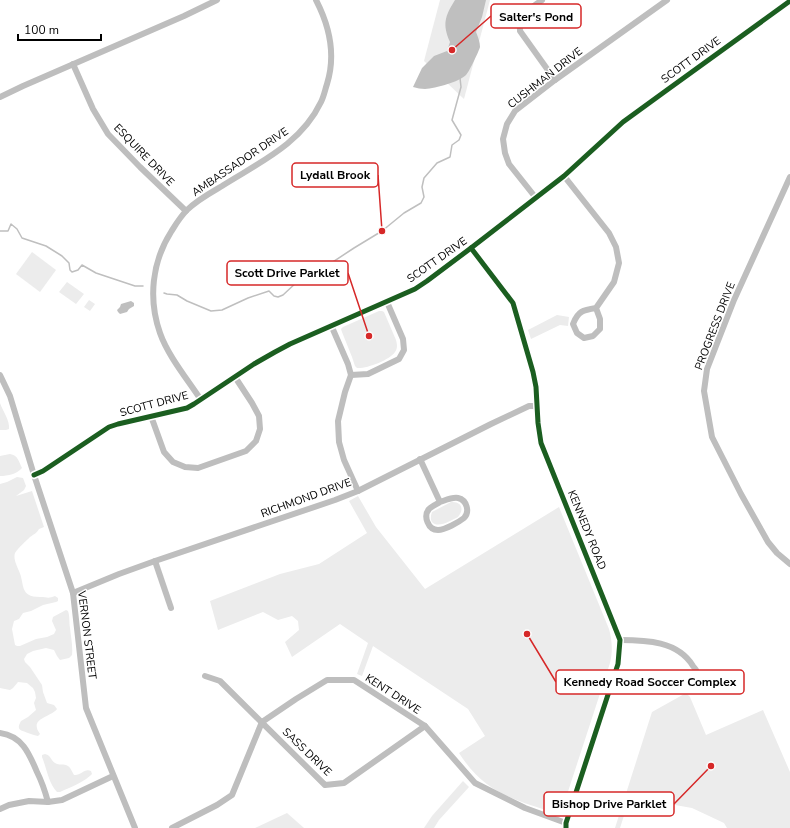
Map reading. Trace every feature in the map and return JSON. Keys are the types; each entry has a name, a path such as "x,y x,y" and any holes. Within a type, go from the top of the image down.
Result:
{"street":[{"path":"0,97 217,0"},
{"name":"AMBASSADOR DRIVE","path":"201,400 170,354 160,334 153,298 154,277 159,256 177,221 186,211 205,196 274,154 293,140 312,118 322,101 329,77 331,59 329,32 323,14 316,0"},
{"path":"542,0 521,17 520,31 555,80"},
{"name":"CUSHMAN DRIVE","path":"536,198 509,164 505,153 503,139 506,124 515,111 555,80 667,0"},
{"name":"SCOTT DRIVE","path":"34,475 43,471 108,427 187,408 290,344 415,289 564,176 623,122 790,1"},
{"name":"ESQUIRE DRIVE","path":"73,64 94,109 108,134 140,168 186,211"},
{"path":"564,176 609,233 616,247 619,263 614,282 596,308 584,310 576,316 573,324 577,332 584,338 593,336 600,329 600,319 596,308"},
{"name":"PROGRESS DRIVE","path":"790,177 732,306 707,369 704,391 712,436 741,494 768,542 777,553 790,564"},
{"name":"KENNEDY ROAD","path":"471,248 513,303 533,372 536,387 538,423 541,443 620,640 618,664 566,826"},
{"path":"351,375 368,374 399,359 404,350 403,340 387,302"},
{"path":"331,325 348,364 351,375 338,421 339,442 344,460 358,490"},
{"name":"VERNON STREET","path":"0,375 10,396 34,475 73,593 86,708 135,828"},
{"path":"151,416 164,452 173,462 185,467 198,468 246,451 256,441 260,429 259,416 235,377"},
{"name":"RICHMOND DRIVE","path":"73,593 155,561 335,500 529,406 538,406"},
{"path":"420,459 440,502"},
{"path":"453,498 460,498 467,506 466,515 464,518 450,526 439,530 433,529 428,522 427,513 429,509 440,502 453,498"},
{"path":"155,561 171,608"},
{"path":"620,640 656,642 669,646 682,653 691,662 698,673 698,686"},
{"name":"SASS DRIVE","path":"204,676 220,680 325,785 344,783 425,726"},
{"name":"KENT DRIVE","path":"262,722 327,680 354,680 425,726 475,783 525,808 566,826"},
{"path":"172,828 217,805 232,795 262,722"},
{"path":"0,733 8,734 20,742 29,753 45,790 48,802"},
{"path":"0,809 9,805 29,801 48,802 62,800 113,776"}],"shaded area":[{"path":"440,0 490,0 464,99 424,61"},
{"path":"455,0 486,0 482,17 476,32 480,47 474,61 463,78 430,88 424,89 413,87 422,68 434,56 447,51 450,42 445,25 449,11"},
{"path":"32,252 56,270 40,292 16,274"},
{"path":"67,282 84,294 76,304 59,292"},
{"path":"89,300 95,304 90,311 84,307"},
{"path":"131,301 134,303 134,306 127,312 120,314 118,312 117,310 121,304"},
{"path":"379,311 384,312 396,340 397,349 392,355 383,361 366,367 357,368 341,329"},
{"path":"557,315 569,317 568,326 560,325 531,339 528,330"},
{"path":"0,403 9,426 9,429 6,430 0,430"},
{"path":"10,454 17,457 22,468 18,472 6,476 0,476 0,456"},
{"path":"17,477 23,478 26,486 24,490 16,496 32,491 44,527 39,529 30,537 15,553 15,560 24,589 29,595 49,598 55,596 58,598 58,601 23,613 19,619 14,621 12,629 15,645 20,646 36,639 54,634 56,630 52,621 53,617 66,610 68,611 69,615 72,645 72,655 69,658 60,660 54,650 46,648 27,654 24,659 42,685 47,703 54,705 57,709 38,722 37,729 40,734 38,736 23,731 19,728 21,721 36,710 34,703 36,698 33,688 27,683 18,682 10,690 0,688 0,484"},
{"path":"358,496 376,527 425,589 559,507 609,629 612,650 610,663 561,813 558,814 502,794 480,778 469,767 459,753 485,736 468,709 373,646 362,676 357,674 368,643 340,624 292,657 285,642 299,630 298,621 292,616 278,620 263,612 218,630 210,601 280,574 319,564 367,533 349,501"},
{"path":"451,502 457,503 461,506 461,511 458,517 449,522 438,525 432,522 432,512"},
{"path":"686,693 690,697 706,735 763,710 790,772 790,828 727,828 724,823 692,808 630,797 620,828 615,828 652,712"},
{"path":"45,754 49,756 53,762 68,766 74,775 89,770 92,774 77,784 57,792 50,780 42,757 42,755"},
{"path":"463,781 469,787 439,820 434,828 424,828 432,816"},
{"path":"287,813 304,828 255,828"}],"waterway":[{"path":"164,293 177,295 211,311 222,310 248,298 269,291 274,296 278,297 283,295 298,281 313,275 382,231 404,213 421,203 424,197 422,187 424,178 437,163 450,157 452,145 459,140 461,135 452,120 461,87 460,78"},
{"path":"0,231 8,231 11,224 17,229 22,238 46,246 62,256 69,263 70,270 72,272 78,270 82,265 96,273 135,286 143,286"}],"cycle path":[{"path":"34,475 43,471 109,427 187,408 254,364 290,344 415,289 564,176 623,122 790,1"},
{"path":"471,248 513,303 533,372 536,387 538,423 541,443 620,640 618,664 566,823 566,828"}],"place":[{"name":"Salter's Pond","path":"452,50"},
{"name":"Lydall Brook","path":"382,231"},
{"name":"Scott Drive Parklet","path":"369,336"},
{"name":"Kennedy Road Soccer Complex","path":"527,634"},
{"name":"Bishop Drive Parklet","path":"711,766"}]}
